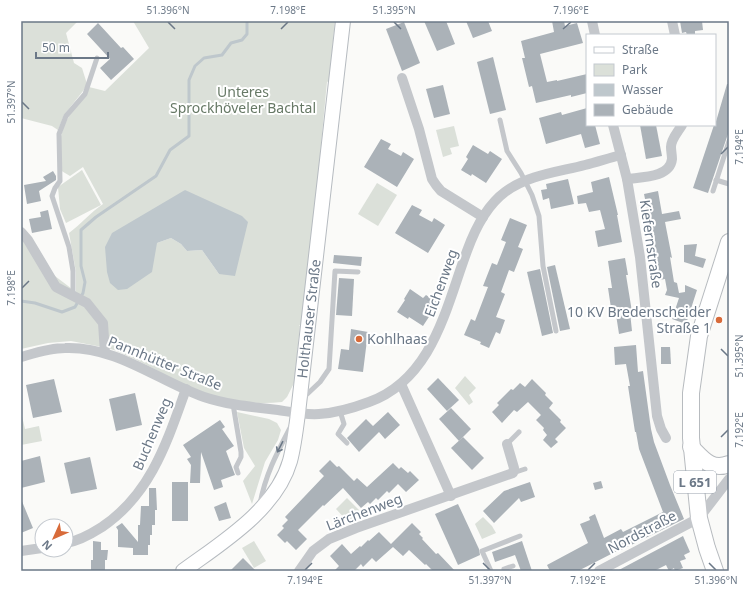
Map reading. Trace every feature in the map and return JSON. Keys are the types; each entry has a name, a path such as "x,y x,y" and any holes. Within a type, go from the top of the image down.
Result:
{"main road":[{"name":"L 651","path":"715,571 699,518 691,447 691,393 699,336 729,242"},
{"path":"691,447 704,460 713,466 721,467 729,464"}],"street":[{"name":"Holthauser Straße","path":"183,571 239,529 259,510 282,480 290,462 299,407 343,21"},
{"path":"592,21 595,34"},
{"path":"672,21 675,34"},
{"path":"402,78 419,129 432,179 441,191 483,217"},
{"name":"Kiefernstraße","path":"613,126 627,179 644,285 657,416 661,429 666,438"},
{"path":"627,179 660,173 669,168 672,159 671,144 681,126"},
{"name":"Eichenweg","path":"299,407 316,414 340,411 377,399 401,384 416,368 431,346 440,327 472,238 490,206 502,194 512,187 540,175 621,155"},
{"path":"21,232 56,287 88,303 102,323 105,353"},
{"name":"Pannhütter Straße","path":"21,357 49,350 79,348 105,353 141,367 186,389 233,404 299,407"},
{"path":"401,384 451,496"},
{"name":"Buchenweg","path":"74,542 94,532 113,519 130,503 145,484 159,460 186,389"},
{"path":"507,444 514,468 512,473"},
{"name":"Lärchenweg","path":"299,571 313,550 329,539 512,473"},
{"path":"699,518 729,479"},
{"name":"Nordstraße","path":"599,571 699,518"},
{"path":"21,551 34,549"}],"lane":[{"path":"73,296 73,271 69,247 52,196 60,181 59,134 66,116 85,94 97,58"},
{"path":"500,120 507,151 525,181 540,220 542,260 556,331"},
{"path":"713,191 729,141"},
{"path":"716,180 729,184"},
{"path":"299,407 329,369 335,271 358,272"},
{"path":"233,404 241,452 241,457 236,467 238,473"},
{"path":"340,411 344,424 338,434 347,443"},
{"path":"507,444 519,432"},
{"path":"512,473 525,469"},
{"path":"491,571 482,551 520,536"},
{"path":"505,571 504,569 513,566"}],"green space":[{"path":"21,21 78,21 66,33 74,63 82,68 87,84 64,115 58,130 52,126 21,118"},
{"name":"Unteres Sprockhöveler Bachtal","path":"133,21 335,21 329,81 327,82 314,220 301,325 299,325 294,383 287,397 282,402 263,403 236,401 199,391 108,348 100,322 102,347 71,341 48,343 21,349 21,234 51,273 76,292 76,272 69,233 103,204 83,167 70,176 60,170 60,143 65,124 70,114 85,96 89,87 105,91 149,48","holes":["185,190 219,274 202,250 187,251 181,244 171,238 157,243"]},
{"path":"454,126 459,146 450,148 452,154 443,157 436,130"},
{"path":"82,170 101,205 66,223 60,209 58,187"},
{"path":"377,183 397,195 378,226 358,214"},
{"path":"465,376 476,388 469,395 473,402 469,405 455,388"},
{"path":"21,412 25,429 39,426 42,441 21,445"},
{"path":"237,412 269,419 277,423 281,430 278,440 265,462 252,504 243,481 255,466 244,448"},
{"path":"347,498 360,511 348,522 336,509"},
{"path":"483,517 492,526 496,533 482,539 475,524"},
{"path":"254,541 266,561 254,568 242,548"}],"water":[{"path":"185,190 242,216 248,222 235,276 219,274 202,250 187,251 181,244 171,238 157,243 152,272 127,289 118,290 110,283 107,272 105,247 112,233"}],"building":[{"path":"424,21 446,21 455,44 437,51"},
{"path":"466,21 488,21 492,31 473,38"},
{"path":"552,21 564,21 565,26 577,23 583,43 540,54 547,82 586,74 586,93 536,103 532,86 529,87 522,58 525,58 521,41 554,32"},
{"path":"680,21 702,21 703,30 695,31 695,34 687,34 686,32 682,33"},
{"path":"404,22 420,63 402,71 386,29"},
{"path":"98,23 121,48 123,47 134,59 111,80 100,68 110,59 87,34"},
{"path":"493,57 506,110 490,114 477,62"},
{"path":"727,84 729,84 729,131 708,193 693,188 714,126 716,126"},
{"path":"443,85 450,114 434,118 426,89"},
{"path":"586,108 586,126 595,126 600,144 585,148 581,134 546,144 539,118 561,112 562,115"},
{"path":"640,126 656,126 662,156 646,159"},
{"path":"381,139 391,144 388,149 401,156 403,152 414,159 397,187 364,167"},
{"path":"473,145 488,154 490,151 502,159 486,183 472,174 471,176 461,170 468,159 466,157"},
{"path":"53,171 56,176 56,180 39,191 41,201 27,204 24,185 46,181 43,177"},
{"path":"609,177 618,215 622,242 598,247 595,231 605,229 600,210 589,212 586,203 578,204 577,196 593,192 591,182"},
{"path":"568,179 574,204 551,209 549,198 543,200 541,190 547,189 546,184"},
{"path":"658,191 662,214 679,211 681,219 665,222 672,258 670,257 674,282 677,283 679,293 685,292 685,285 697,290 686,324 672,319 679,298 665,295 667,290 665,279 659,280 644,194"},
{"path":"412,205 422,210 419,215 432,222 434,218 445,225 428,253 395,233"},
{"path":"48,210 52,229 32,233 29,219 41,217 40,212"},
{"path":"510,218 527,225 518,247 523,249 514,272 509,270 501,292 505,294 496,317 505,320 500,334 496,332 489,348 480,344 481,342 464,335 471,319 475,321 488,287 483,286 492,263 497,265 506,242 501,240"},
{"path":"697,244 695,256 706,259 703,268 684,262 684,245"},
{"path":"334,255 362,257 361,266 333,263"},
{"path":"625,258 632,312 630,312 632,331 619,334 615,308 611,308 608,288 612,288 608,261"},
{"path":"555,265 570,329 560,331 547,267"},
{"path":"540,269 553,333 542,336 527,272"},
{"path":"339,278 354,279 352,316 336,315"},
{"path":"410,289 423,298 426,295 438,303 423,326 409,317 408,319 397,312"},
{"path":"351,329 368,332 363,372 338,369 341,349 349,350"},
{"path":"636,345 638,372 643,371 654,442 684,519 578,571 550,571 547,565 588,543 580,524 590,520 589,517 595,514 604,538 621,529 623,532 663,512 639,449 635,432 626,364 615,365 614,347"},
{"path":"661,347 670,347 671,364 661,364"},
{"path":"438,378 459,400 447,411 427,389"},
{"path":"54,379 62,412 33,418 26,385"},
{"path":"532,379 546,393 545,395 553,403 549,408 561,420 560,422 566,428 555,439 558,442 551,448 543,440 547,435 543,430 544,428 536,420 541,415 528,402 517,412 514,410 502,423 492,412 499,405 497,403 511,389 513,390 520,383 525,387"},
{"path":"135,393 142,425 116,431 109,399"},
{"path":"451,408 471,429 459,441 439,419"},
{"path":"388,412 400,425 385,439 379,432 359,452 347,438 366,419 373,426"},
{"path":"220,420 225,427 222,429 234,446 226,451 235,475 221,480 223,487 214,490 201,452 200,483 190,483 191,465 187,459 191,457 183,445"},
{"path":"463,437 484,458 472,470 451,448"},
{"path":"40,456 45,482 21,488 21,461"},
{"path":"90,457 97,489 71,494 64,463"},
{"path":"330,460 337,467 339,466 354,481 357,478 367,487 393,463 399,469 401,467 408,473 410,471 419,480 406,492 398,484 389,493 387,491 378,500 376,498 370,504 368,502 361,508 343,488 324,506 323,505 298,530 307,539 296,550 287,541 285,543 277,535 284,528 282,526 288,520 285,517 324,476 319,471"},
{"path":"601,481 603,488 595,490 593,483"},
{"path":"172,482 188,482 188,521 172,521"},
{"path":"530,482 535,497 521,502 519,498 494,523 483,511 504,491"},
{"path":"149,488 156,488 157,510 155,510 155,525 152,525 152,535 150,535 150,545 148,545 148,555 133,555 133,548 118,547 118,530 116,527 122,523 138,542 138,525 140,525 141,506 149,506"},
{"path":"21,499 33,528 21,533"},
{"path":"226,502 231,518 219,521 214,507"},
{"path":"458,504 479,549 480,555 458,565 435,514"},
{"path":"412,523 421,532 419,534 423,538 422,539 455,571 433,571 409,550 403,556 393,547 376,562 372,558 363,567 361,564 354,571 334,571 339,566 330,556 342,544 351,554 379,532 391,544"},
{"path":"683,536 690,552 684,555 686,559 680,561 683,568 675,571 674,568 669,571 666,565 654,571 617,571"},
{"path":"93,541 101,542 101,550 108,550 107,560 105,560 105,570 91,571 91,560 93,560"},
{"path":"522,541 532,571 521,571 515,555 495,562 492,552"},
{"path":"243,558 256,571 230,571"}],"waterway":[{"path":"21,301 35,303 62,312 75,307 83,293 85,282 81,266 81,230 96,217 156,176 170,150 189,136 189,80 195,66 204,58 222,55 231,43 242,40 247,34 247,21"}],"place":[{"name":"10 KV Bredenscheider Straße 1","path":"719,320"},
{"name":"Kohlhaas","path":"359,339"}]}
